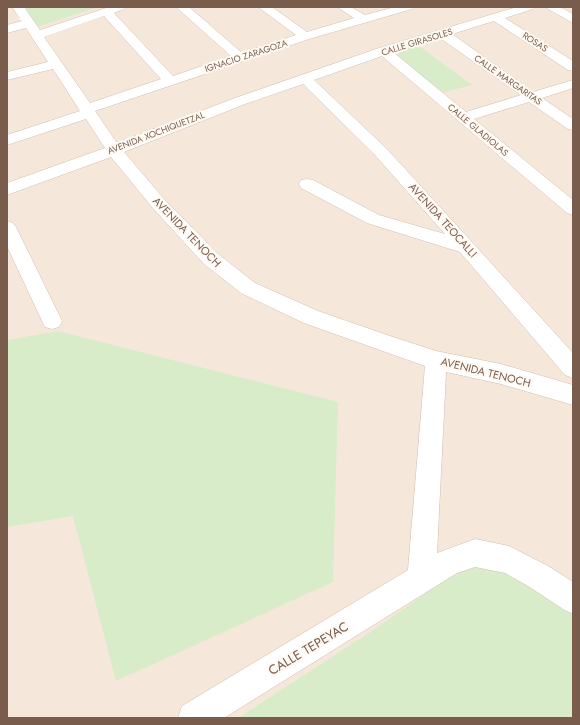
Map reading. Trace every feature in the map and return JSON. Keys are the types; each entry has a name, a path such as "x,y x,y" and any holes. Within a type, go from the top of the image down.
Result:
{"street":[{"name":"AVENIDA TENOCH","path":"18,7 114,150 158,203 211,259 248,288 311,317 436,360 501,374 573,395"},
{"path":"7,29 34,29 107,12 120,7"},
{"path":"182,7 240,58"},
{"path":"264,7 305,36"},
{"path":"343,7 365,20"},
{"name":"IGNACIO ZARAGOZA","path":"7,140 170,81 305,36 408,7"},
{"name":"CALLE GIRASOLES","path":"306,79 384,51 497,18 529,7"},
{"path":"552,7 573,19"},
{"path":"107,12 170,81"},
{"name":"ROSAS","path":"497,18 573,67"},
{"name":"CALLE MARGARITAS","path":"443,34 573,126"},
{"name":"CALLE GLADIOLAS","path":"384,51 573,209"},
{"path":"7,76 56,64"},
{"name":"AVENIDA XOCHIQUETZAL","path":"7,189 114,150 240,101 306,79"},
{"name":"AVENIDA TEOCALLI","path":"306,79 381,152 573,368"},
{"path":"464,117 573,84"},
{"path":"307,184 373,219 467,247"},
{"path":"7,227 52,321"},
{"path":"422,578 436,360"},
{"name":"CALLE TEPEYAC","path":"194,718 450,561 475,553 508,560 538,576 573,599"}],"shaded area":[{"path":"7,7 13,7 23,26 86,7 573,7 573,718 7,718"}],"green space":[{"path":"25,7 98,7 37,27"},
{"path":"415,43 472,85 437,94 385,52"},
{"path":"58,331 338,402 333,582 116,681 73,516 7,527 7,340"},
{"path":"473,560 541,580 573,609 573,716 571,718 238,718 372,631"}]}
